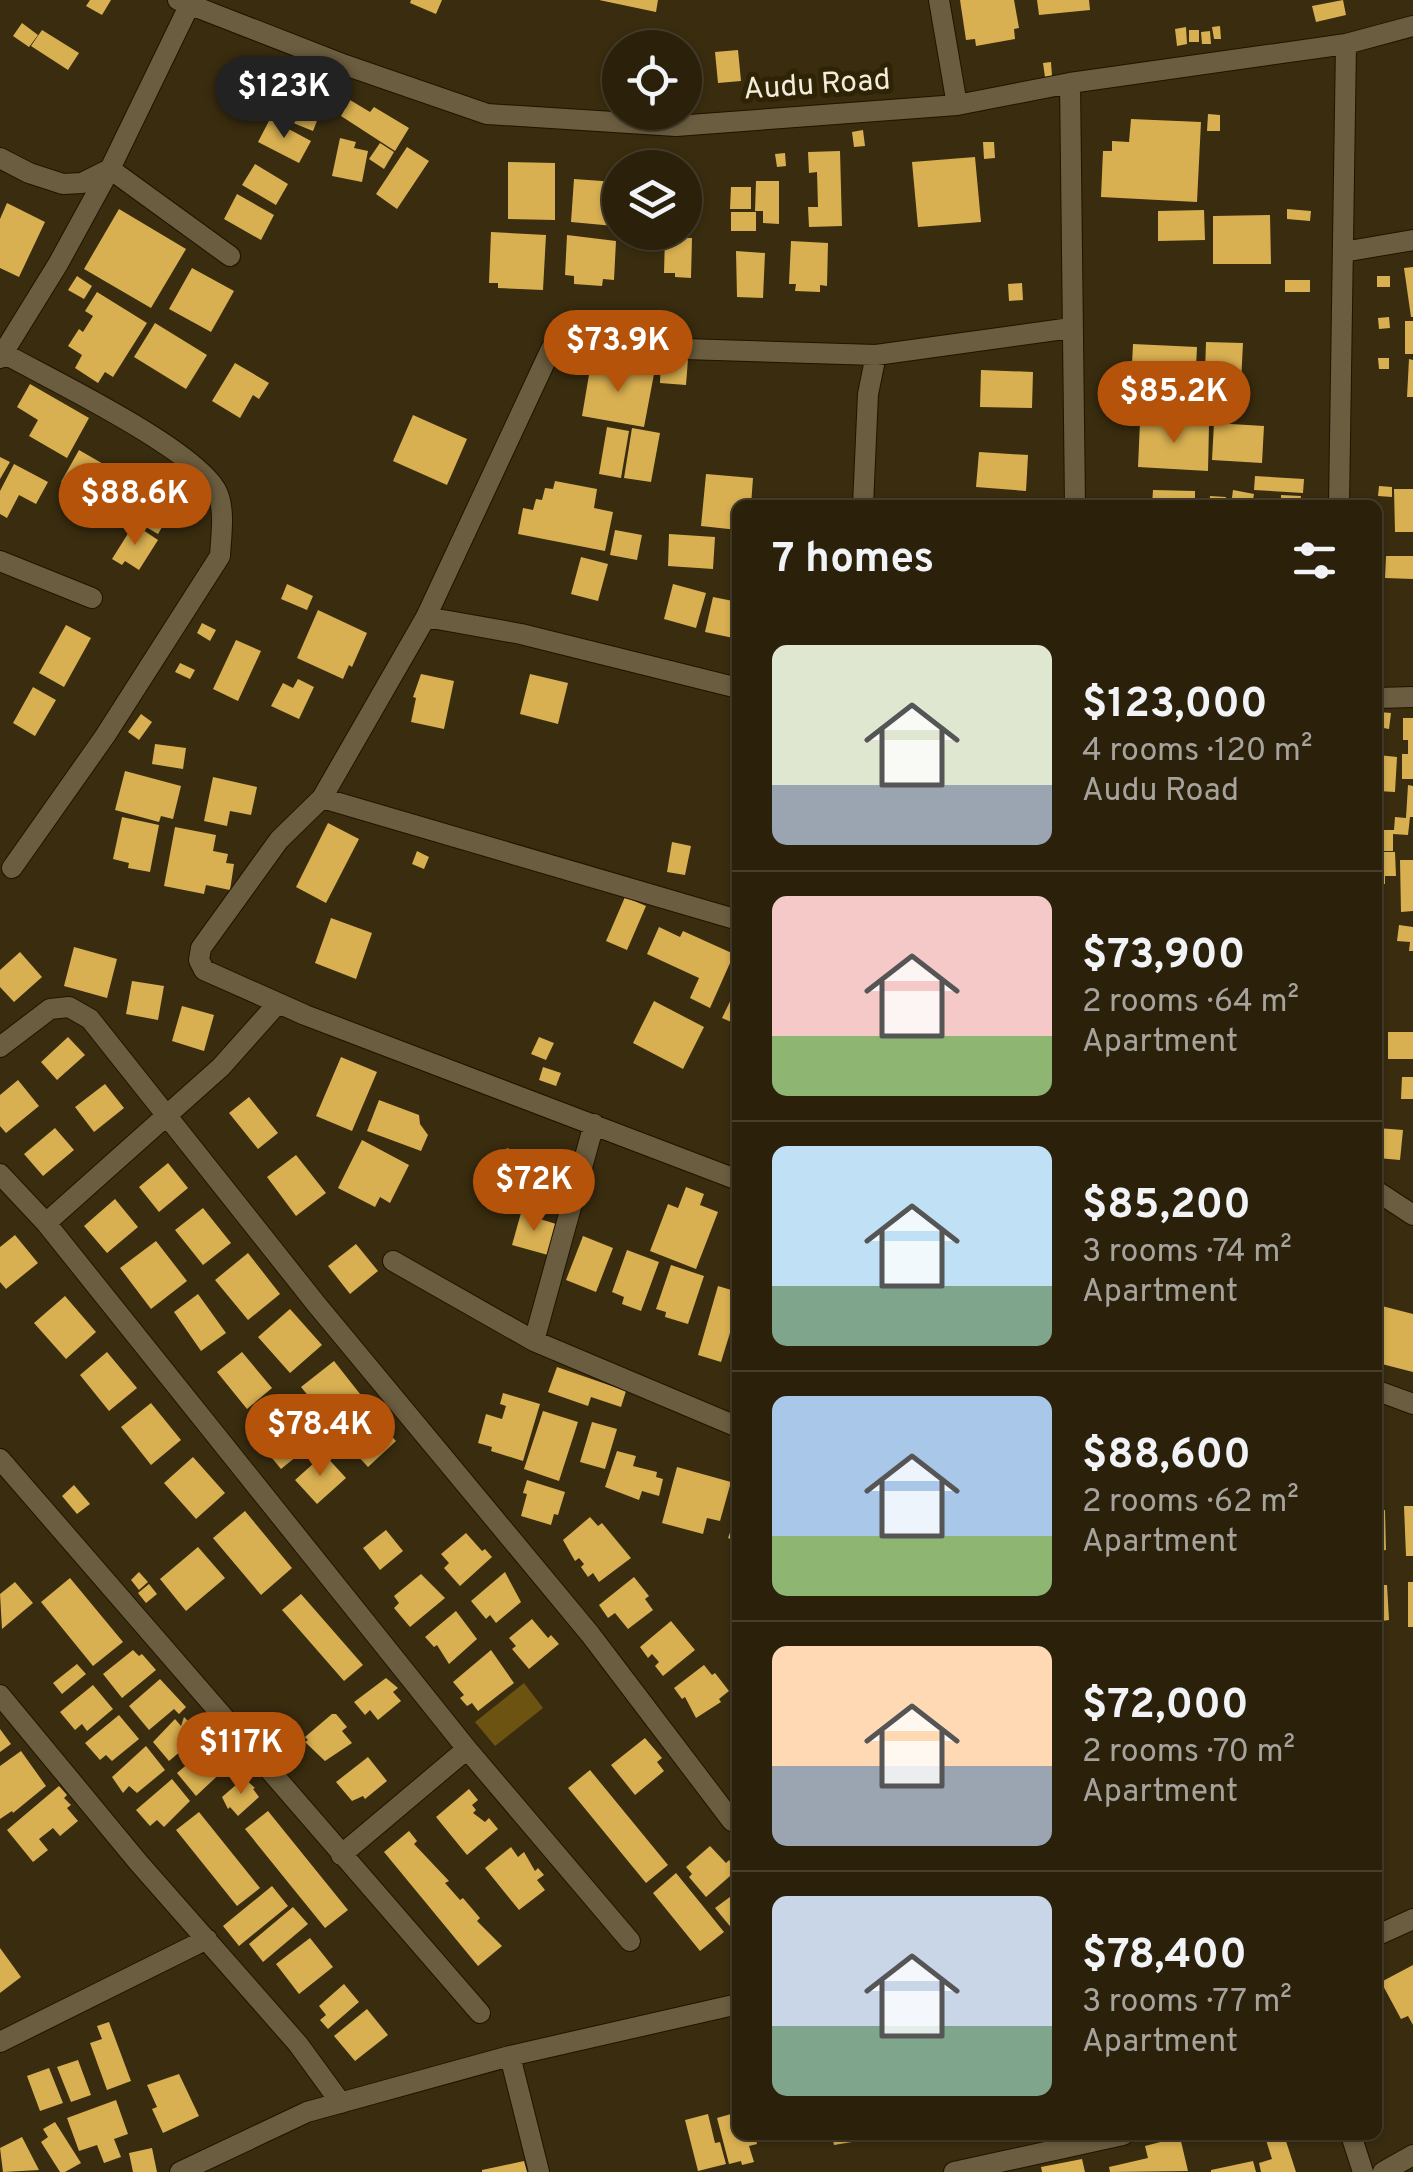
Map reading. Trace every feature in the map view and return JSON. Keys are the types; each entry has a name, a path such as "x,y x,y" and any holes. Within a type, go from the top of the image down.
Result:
{"street":[{"path":"939,0 957,105"},
{"path":"12,868 104,736 220,556 220,496 187,460 2,356 110,169 184,3"},
{"name":"Audu Road","path":"184,3 486,114 676,126 957,105 1070,84 1346,44 1413,26"},
{"path":"1339,500 1346,44"},
{"path":"1070,84 1074,500"},
{"path":"0,158 62,184 82,183 110,169"},
{"path":"110,169 230,256"},
{"path":"1343,252 1413,240"},
{"path":"732,1178 278,1003 204,970 198,960 201,948 279,840 322,798 426,617 551,349 558,342 579,337 684,349 876,355 1071,328"},
{"path":"863,500 868,394 876,355"},
{"path":"0,561 92,598"},
{"path":"426,617 522,634 732,686"},
{"path":"1382,698 1413,698"},
{"path":"322,798 732,918"},
{"path":"46,1223 222,1067 278,1003"},
{"path":"0,1047 50,1008 69,1008 90,1019 317,1305 590,1634 732,1822"},
{"path":"534,1341 594,1124"},
{"path":"0,1174 46,1223 467,1749 630,1942"},
{"path":"1382,1195 1413,1215"},
{"path":"392,1261 534,1341 732,1424"},
{"path":"1382,1392 1413,1404"},
{"path":"0,1459 480,2013"},
{"path":"0,1695 138,1862 298,2044 342,2102"},
{"path":"341,1855 467,1749"},
{"path":"1382,1933 1413,1919"},
{"path":"0,2042 207,1938"},
{"path":"180,2172 307,2112 510,2056 732,2005"},
{"path":"510,2056 539,2172"},
{"path":"954,2172 1084,2140"},
{"path":"1353,2140 1363,2172"},
{"path":"1382,2172 1413,2155"}],"shaded area":[{"path":"524,1683 543,1708 495,1746 475,1722"}],"building":[{"path":"90,0 111,0 102,15 86,6"},
{"path":"442,0 436,14 410,3"},
{"path":"599,0 658,0 656,12"},
{"path":"960,0 1014,0 1019,28 1014,29 1015,39 976,46 975,39 966,40"},
{"path":"1037,0 1089,0 1090,10 1039,15"},
{"path":"1343,0 1346,15 1316,22 1312,6"},
{"path":"22,23 38,35 29,47 13,36"},
{"path":"1220,26 1221,39 1214,39 1212,27"},
{"path":"1186,27 1187,44 1177,46 1175,29"},
{"path":"42,30 79,53 68,70 31,46"},
{"path":"1189,30 1199,30 1199,42 1189,42"},
{"path":"1210,31 1211,44 1202,44 1201,32"},
{"path":"738,50 741,81 718,83 715,52"},
{"path":"231,61 252,69 243,94 222,87"},
{"path":"1051,62 1052,76 1045,77 1043,63"},
{"path":"281,91 322,108 313,131 271,114"},
{"path":"350,100 370,112 374,107 409,128 395,151 341,116"},
{"path":"1208,114 1220,115 1220,131 1207,131"},
{"path":"270,119 311,141 299,163 258,142"},
{"path":"1131,119 1201,122 1197,202 1101,197 1103,151 1112,151 1112,141 1129,142"},
{"path":"863,130 865,146 854,147 852,132"},
{"path":"340,138 356,142 354,148 368,151 362,182 332,176"},
{"path":"983,142 994,142 995,158 984,159"},
{"path":"380,143 394,152 384,169 369,159"},
{"path":"407,147 429,161 397,209 376,194"},
{"path":"840,151 842,226 809,227 808,207 818,207 817,172 809,173 808,152"},
{"path":"785,153 786,166 777,167 775,154"},
{"path":"975,157 981,222 918,227 912,162"},
{"path":"508,162 555,163 555,220 508,219"},
{"path":"255,164 288,184 276,205 242,185"},
{"path":"574,179 602,181 602,225 571,222"},
{"path":"756,181 779,181 779,224 763,223 763,211 755,211"},
{"path":"731,187 751,187 751,209 730,209"},
{"path":"237,194 274,215 261,240 224,219"},
{"path":"7,203 45,222 19,277 0,268 0,219"},
{"path":"119,209 186,249 151,308 84,269"},
{"path":"1287,209 1311,211 1310,221 1287,219"},
{"path":"1204,210 1205,240 1158,241 1158,211"},
{"path":"731,212 756,212 756,231 731,231"},
{"path":"1270,215 1271,264 1213,264 1213,216"},
{"path":"491,232 546,235 543,290 498,288 498,283 489,283"},
{"path":"567,235 602,239 602,250 616,250 614,280 603,279 602,286 574,284 574,276 565,275"},
{"path":"791,241 828,243 827,286 820,285 820,292 795,291 796,284 789,284"},
{"path":"665,250 692,250 691,278 664,273"},
{"path":"736,251 765,253 763,298 737,297"},
{"path":"1413,267 1413,317 1411,317 1404,268"},
{"path":"192,268 234,291 211,332 169,309"},
{"path":"77,276 92,286 84,299 68,290"},
{"path":"1377,276 1390,276 1390,287 1377,287"},
{"path":"1285,280 1310,280 1310,292 1285,292"},
{"path":"1022,283 1023,300 1009,301 1008,284"},
{"path":"97,292 147,323 113,377 105,372 98,383 75,368 82,355 68,346 93,316 85,311"},
{"path":"1389,317 1390,328 1379,329 1378,318"},
{"path":"1405,321 1413,321 1413,354 1405,354"},
{"path":"155,323 207,355 186,389 134,357"},
{"path":"1206,342 1243,343 1240,402 1204,401"},
{"path":"1133,344 1197,347 1195,388 1131,384"},
{"path":"661,357 688,359 686,385 660,383"},
{"path":"1378,358 1389,358 1389,369 1379,369"},
{"path":"1409,359 1413,360 1413,397 1407,397"},
{"path":"235,363 269,383 259,399 253,395 240,418 212,401"},
{"path":"591,363 654,374 644,427 582,416"},
{"path":"981,370 1033,372 1032,408 980,407"},
{"path":"30,384 89,418 67,458 29,436 38,420 17,407"},
{"path":"1170,396 1193,397 1192,414 1169,413"},
{"path":"413,415 467,439 447,485 393,461"},
{"path":"1140,422 1209,425 1208,471 1138,467"},
{"path":"1214,423 1264,426 1262,463 1212,460"},
{"path":"607,427 629,431 621,478 599,474"},
{"path":"632,428 660,433 651,482 624,478"},
{"path":"79,450 131,480 113,511 61,482"},
{"path":"979,452 1028,455 1026,491 976,487"},
{"path":"0,457 10,462 0,479"},
{"path":"14,464 48,482 36,504 19,495 7,518 0,514 0,491"},
{"path":"706,474 753,478 751,500 732,500 732,529 701,526"},
{"path":"1255,476 1304,479 1303,493 1254,490"},
{"path":"157,481 181,495 158,534 134,520"},
{"path":"555,481 597,489 594,508 613,512 605,551 518,534 523,508 533,510 536,499 542,500 545,488 553,489"},
{"path":"1379,486 1392,487 1392,497 1378,496"},
{"path":"1394,489 1413,489 1413,532 1395,532"},
{"path":"1153,490 1195,491 1195,500 1152,500"},
{"path":"1233,490 1254,494 1253,500 1232,500"},
{"path":"1281,495 1301,496 1301,500 1281,500"},
{"path":"134,524 158,540 139,570 125,561 122,565 112,559"},
{"path":"615,530 642,535 637,560 610,555"},
{"path":"669,534 715,537 713,569 668,566"},
{"path":"1386,556 1413,556 1413,579 1385,578"},
{"path":"581,557 608,564 598,601 571,594"},
{"path":"287,584 313,596 307,610 281,599"},
{"path":"673,584 706,593 696,628 664,619"},
{"path":"713,597 732,601 732,638 705,632"},
{"path":"318,610 367,633 343,679 297,658"},
{"path":"202,623 216,630 210,641 197,633"},
{"path":"66,625 91,638 64,687 39,673"},
{"path":"236,640 261,651 238,701 213,689"},
{"path":"180,663 195,670 190,679 175,672"},
{"path":"421,674 454,681 444,729 411,722 416,698 413,697"},
{"path":"530,674 568,683 558,724 520,714"},
{"path":"298,679 314,687 299,719 271,706 283,683 293,688"},
{"path":"33,687 56,700 35,736 13,723"},
{"path":"1382,712 1391,713 1389,729 1382,728"},
{"path":"141,714 152,722 139,740 128,732"},
{"path":"1403,718 1413,718 1413,779 1402,779 1402,754 1408,754 1408,740 1403,740"},
{"path":"155,744 186,748 183,769 152,764"},
{"path":"1382,755 1397,757 1395,792 1382,791"},
{"path":"125,771 181,786 173,819 161,816 159,822 115,810"},
{"path":"213,777 257,787 251,815 230,811 227,826 204,821"},
{"path":"1408,785 1413,786 1413,817 1408,835 1393,834 1393,851 1382,851 1382,830 1394,830 1395,817 1406,818"},
{"path":"122,817 159,825 150,872 128,868 129,863 113,859"},
{"path":"328,823 359,839 326,903 296,887"},
{"path":"175,827 216,835 213,851 228,854 226,863 234,864 230,890 206,885 204,894 164,886"},
{"path":"672,842 691,846 685,875 667,872"},
{"path":"417,851 429,857 424,869 412,864"},
{"path":"1382,852 1395,852 1396,876 1385,876 1385,884"},
{"path":"1400,860 1413,860 1413,911 1401,912"},
{"path":"625,897 646,906 627,950 606,941"},
{"path":"331,918 372,933 356,979 315,963"},
{"path":"1399,925 1413,927 1413,951 1409,951 1410,942 1397,941"},
{"path":"659,927 680,937 683,931 732,953 732,958 710,1008 690,998 699,978 647,954"},
{"path":"74,947 117,959 107,998 64,986"},
{"path":"20,952 42,977 14,1002 0,987 0,970"},
{"path":"132,981 164,986 158,1020 126,1014"},
{"path":"732,997 732,1022 722,1018"},
{"path":"654,1001 704,1027 683,1069 633,1043"},
{"path":"182,1006 214,1015 204,1051 172,1041"},
{"path":"1388,1032 1413,1032 1413,1059 1388,1059"},
{"path":"68,1037 85,1055 57,1080 41,1062"},
{"path":"539,1037 554,1043 546,1060 531,1054"},
{"path":"341,1057 377,1072 352,1131 316,1116"},
{"path":"543,1067 561,1073 556,1086 539,1080"},
{"path":"1402,1077 1413,1077 1413,1099 1401,1099"},
{"path":"18,1080 39,1106 6,1133 0,1126 0,1095"},
{"path":"105,1084 124,1108 94,1132 75,1107"},
{"path":"249,1097 278,1133 258,1149 229,1113"},
{"path":"379,1100 419,1115 428,1135 421,1151 367,1131"},
{"path":"55,1128 74,1150 43,1176 24,1154"},
{"path":"1382,1128 1403,1130 1400,1160 1382,1158"},
{"path":"362,1140 409,1165 390,1203 380,1197 375,1207 338,1188"},
{"path":"507,1148 539,1162 536,1175 545,1197 539,1212 489,1189"},
{"path":"296,1155 326,1193 296,1216 267,1177"},
{"path":"168,1163 188,1188 159,1212 139,1187"},
{"path":"686,1187 704,1194 700,1205 718,1212 696,1269 650,1251 668,1204 678,1208"},
{"path":"115,1199 138,1227 107,1253 84,1226"},
{"path":"203,1208 231,1243 203,1265 175,1230"},
{"path":"521,1213 556,1224 548,1255 512,1245"},
{"path":"15,1235 38,1263 6,1289 0,1282 0,1247"},
{"path":"583,1236 613,1248 596,1292 566,1280"},
{"path":"156,1241 187,1281 151,1309 120,1268"},
{"path":"356,1244 378,1271 350,1294 328,1266"},
{"path":"627,1250 659,1262 641,1311 622,1304 624,1297 612,1292"},
{"path":"248,1253 280,1294 248,1320 215,1280"},
{"path":"671,1265 704,1276 688,1324 665,1317 666,1312 656,1309"},
{"path":"718,1286 732,1290 732,1326 721,1362 698,1355"},
{"path":"198,1294 226,1333 201,1351 174,1312"},
{"path":"65,1296 96,1332 66,1359 34,1323"},
{"path":"1382,1306 1413,1314 1413,1372 1382,1364"},
{"path":"290,1309 322,1345 290,1373 258,1337"},
{"path":"107,1352 137,1388 109,1411 80,1375"},
{"path":"242,1352 272,1388 247,1409 217,1372"},
{"path":"334,1361 364,1399 332,1425 301,1387"},
{"path":"557,1367 626,1391 621,1407 591,1397 588,1406 548,1392"},
{"path":"503,1393 540,1404 523,1461 478,1443 486,1414 502,1419 506,1406 500,1404"},
{"path":"285,1397 319,1438 281,1469 248,1429"},
{"path":"151,1403 181,1440 151,1465 121,1427"},
{"path":"543,1411 578,1422 559,1481 524,1469"},
{"path":"371,1414 396,1441 368,1467 343,1440"},
{"path":"592,1422 617,1429 605,1469 580,1462"},
{"path":"617,1451 636,1456 633,1466 657,1472 656,1477 663,1479 659,1496 642,1491 639,1500 605,1487"},
{"path":"324,1454 346,1478 317,1504 295,1480"},
{"path":"193,1457 225,1493 196,1519 164,1483"},
{"path":"677,1467 731,1482 720,1521 707,1518 703,1534 662,1523"},
{"path":"527,1480 565,1492 551,1525 521,1516"},
{"path":"74,1485 90,1504 77,1514 62,1496"},
{"path":"1404,1506 1413,1506 1413,1556 1406,1556"},
{"path":"1385,1510 1386,1550 1382,1550"},
{"path":"245,1511 292,1568 261,1595 213,1538"},
{"path":"590,1517 598,1526 602,1523 631,1558 599,1582 593,1573 588,1577 581,1567 584,1564 579,1558 575,1561 563,1540"},
{"path":"386,1530 403,1551 380,1570 363,1548"},
{"path":"466,1533 492,1557 460,1586 444,1568 449,1563 441,1554"},
{"path":"198,1547 225,1578 186,1611 160,1579"},
{"path":"139,1572 148,1582 139,1590 131,1580"},
{"path":"505,1572 521,1602 496,1623 490,1615 486,1619 471,1601"},
{"path":"421,1574 445,1598 410,1627 394,1608 399,1603 394,1596"},
{"path":"634,1577 649,1596 645,1599 653,1610 628,1629 615,1613 608,1618 599,1605"},
{"path":"70,1578 123,1642 93,1666 41,1602"},
{"path":"15,1582 33,1603 2,1629 0,1594"},
{"path":"1408,1582 1413,1582 1413,1627 1408,1627"},
{"path":"149,1584 157,1594 146,1603 138,1593"},
{"path":"1382,1585 1387,1585 1389,1620 1382,1621"},
{"path":"301,1594 363,1665 344,1681 282,1610"},
{"path":"456,1611 477,1639 449,1664 437,1645 434,1647 425,1637"},
{"path":"532,1619 548,1638 551,1635 559,1644 529,1669 512,1649 516,1646 509,1638"},
{"path":"671,1621 695,1650 663,1676 655,1666 659,1662 652,1654 648,1658 640,1647"},
{"path":"133,1650 156,1670 122,1698 103,1674"},
{"path":"491,1650 514,1683 478,1711 460,1698 464,1695 453,1682"},
{"path":"77,1664 86,1674 62,1694 53,1683"},
{"path":"704,1665 729,1691 719,1699 721,1702 696,1718 685,1697 682,1699 674,1688"},
{"path":"386,1678 398,1688 393,1692 401,1701 378,1720 370,1710 365,1715 354,1702"},
{"path":"160,1679 186,1707 179,1714 174,1709 149,1730 129,1706"},
{"path":"93,1685 113,1709 87,1731 82,1724 75,1730 60,1712"},
{"path":"332,1714 347,1727 342,1731 352,1743 325,1761 305,1742 305,1737"},
{"path":"119,1715 139,1739 112,1761 106,1755 100,1760 85,1743"},
{"path":"184,1717 201,1734 169,1761 153,1742 175,1719 181,1726"},
{"path":"0,1729 11,1744 0,1752"},
{"path":"645,1738 662,1758 657,1762 664,1771 635,1795 611,1765"},
{"path":"146,1746 165,1770 137,1793 129,1786 123,1793 112,1777"},
{"path":"204,1750 210,1758 216,1751 227,1767 196,1796 177,1773"},
{"path":"21,1751 46,1786 0,1819 0,1766"},
{"path":"368,1757 387,1781 365,1799 363,1796 352,1801 336,1782"},
{"path":"590,1770 668,1865 646,1883 568,1788"},
{"path":"244,1778 259,1797 238,1816 228,1809 222,1797"},
{"path":"172,1779 190,1801 164,1827 157,1820 150,1826 136,1810"},
{"path":"59,1786 71,1805 67,1808 78,1821 60,1836 53,1828 39,1839 48,1850 33,1862 7,1830"},
{"path":"469,1789 478,1800 472,1805 476,1810 473,1813 485,1822 489,1818 498,1829 467,1855 436,1817"},
{"path":"268,1811 348,1910 325,1928 245,1829"},
{"path":"199,1812 260,1888 237,1906 176,1830"},
{"path":"409,1831 417,1841 414,1844 449,1881 445,1883 460,1900 463,1898 480,1918 477,1921 502,1946 478,1966 384,1852"},
{"path":"710,1846 726,1863 729,1860 732,1864 732,1874 706,1897 689,1877 692,1874 686,1867"},
{"path":"511,1847 518,1857 524,1852 535,1871 538,1868 544,1875 537,1880 545,1890 519,1910 485,1868"},
{"path":"676,1873 724,1932 700,1951 653,1893"},
{"path":"272,1886 288,1906 239,1946 223,1926"},
{"path":"732,1895 732,1929 715,1908"},
{"path":"293,1907 308,1924 263,1962 249,1944"},
{"path":"310,1938 333,1967 299,1994 276,1964"},
{"path":"0,1948 21,1977 0,1993"},
{"path":"1413,1965 1413,2025 1408,2016 1401,2019 1382,1981"},
{"path":"344,1984 359,2002 328,2029 320,2020 326,2015 319,2006"},
{"path":"367,2009 388,2035 355,2061 334,2036"},
{"path":"109,2022 131,2081 107,2090 90,2043 102,2039 97,2026"},
{"path":"78,2060 91,2095 71,2102 57,2067"},
{"path":"49,2068 63,2103 40,2111 27,2076"},
{"path":"179,2074 199,2116 163,2133 147,2085"},
{"path":"116,2100 128,2134 114,2139 121,2157 104,2163 97,2145 79,2151 67,2118"},
{"path":"708,2114 715,2143 720,2142 726,2164 698,2171 685,2120"},
{"path":"732,2114 732,2140 756,2140 757,2144 749,2146 754,2162 729,2164 717,2118"},
{"path":"55,2122 81,2163 65,2172 60,2172 41,2142 48,2137 43,2129"},
{"path":"22,2137 39,2170 3,2172 0,2148"},
{"path":"833,2140 852,2140 852,2142 834,2145"},
{"path":"1181,2140 1188,2171 1110,2172 1109,2167 1148,2158 1145,2146"},
{"path":"1266,2140 1286,2140 1296,2172 1261,2172 1259,2163 1272,2159"},
{"path":"152,2148 157,2172 133,2172 129,2153"},
{"path":"1082,2159 1085,2172 1042,2172 1041,2167"},
{"path":"524,2161 527,2172 482,2172 482,2170"},
{"path":"1253,2161 1256,2172 1211,2172 1211,2170"}]}
